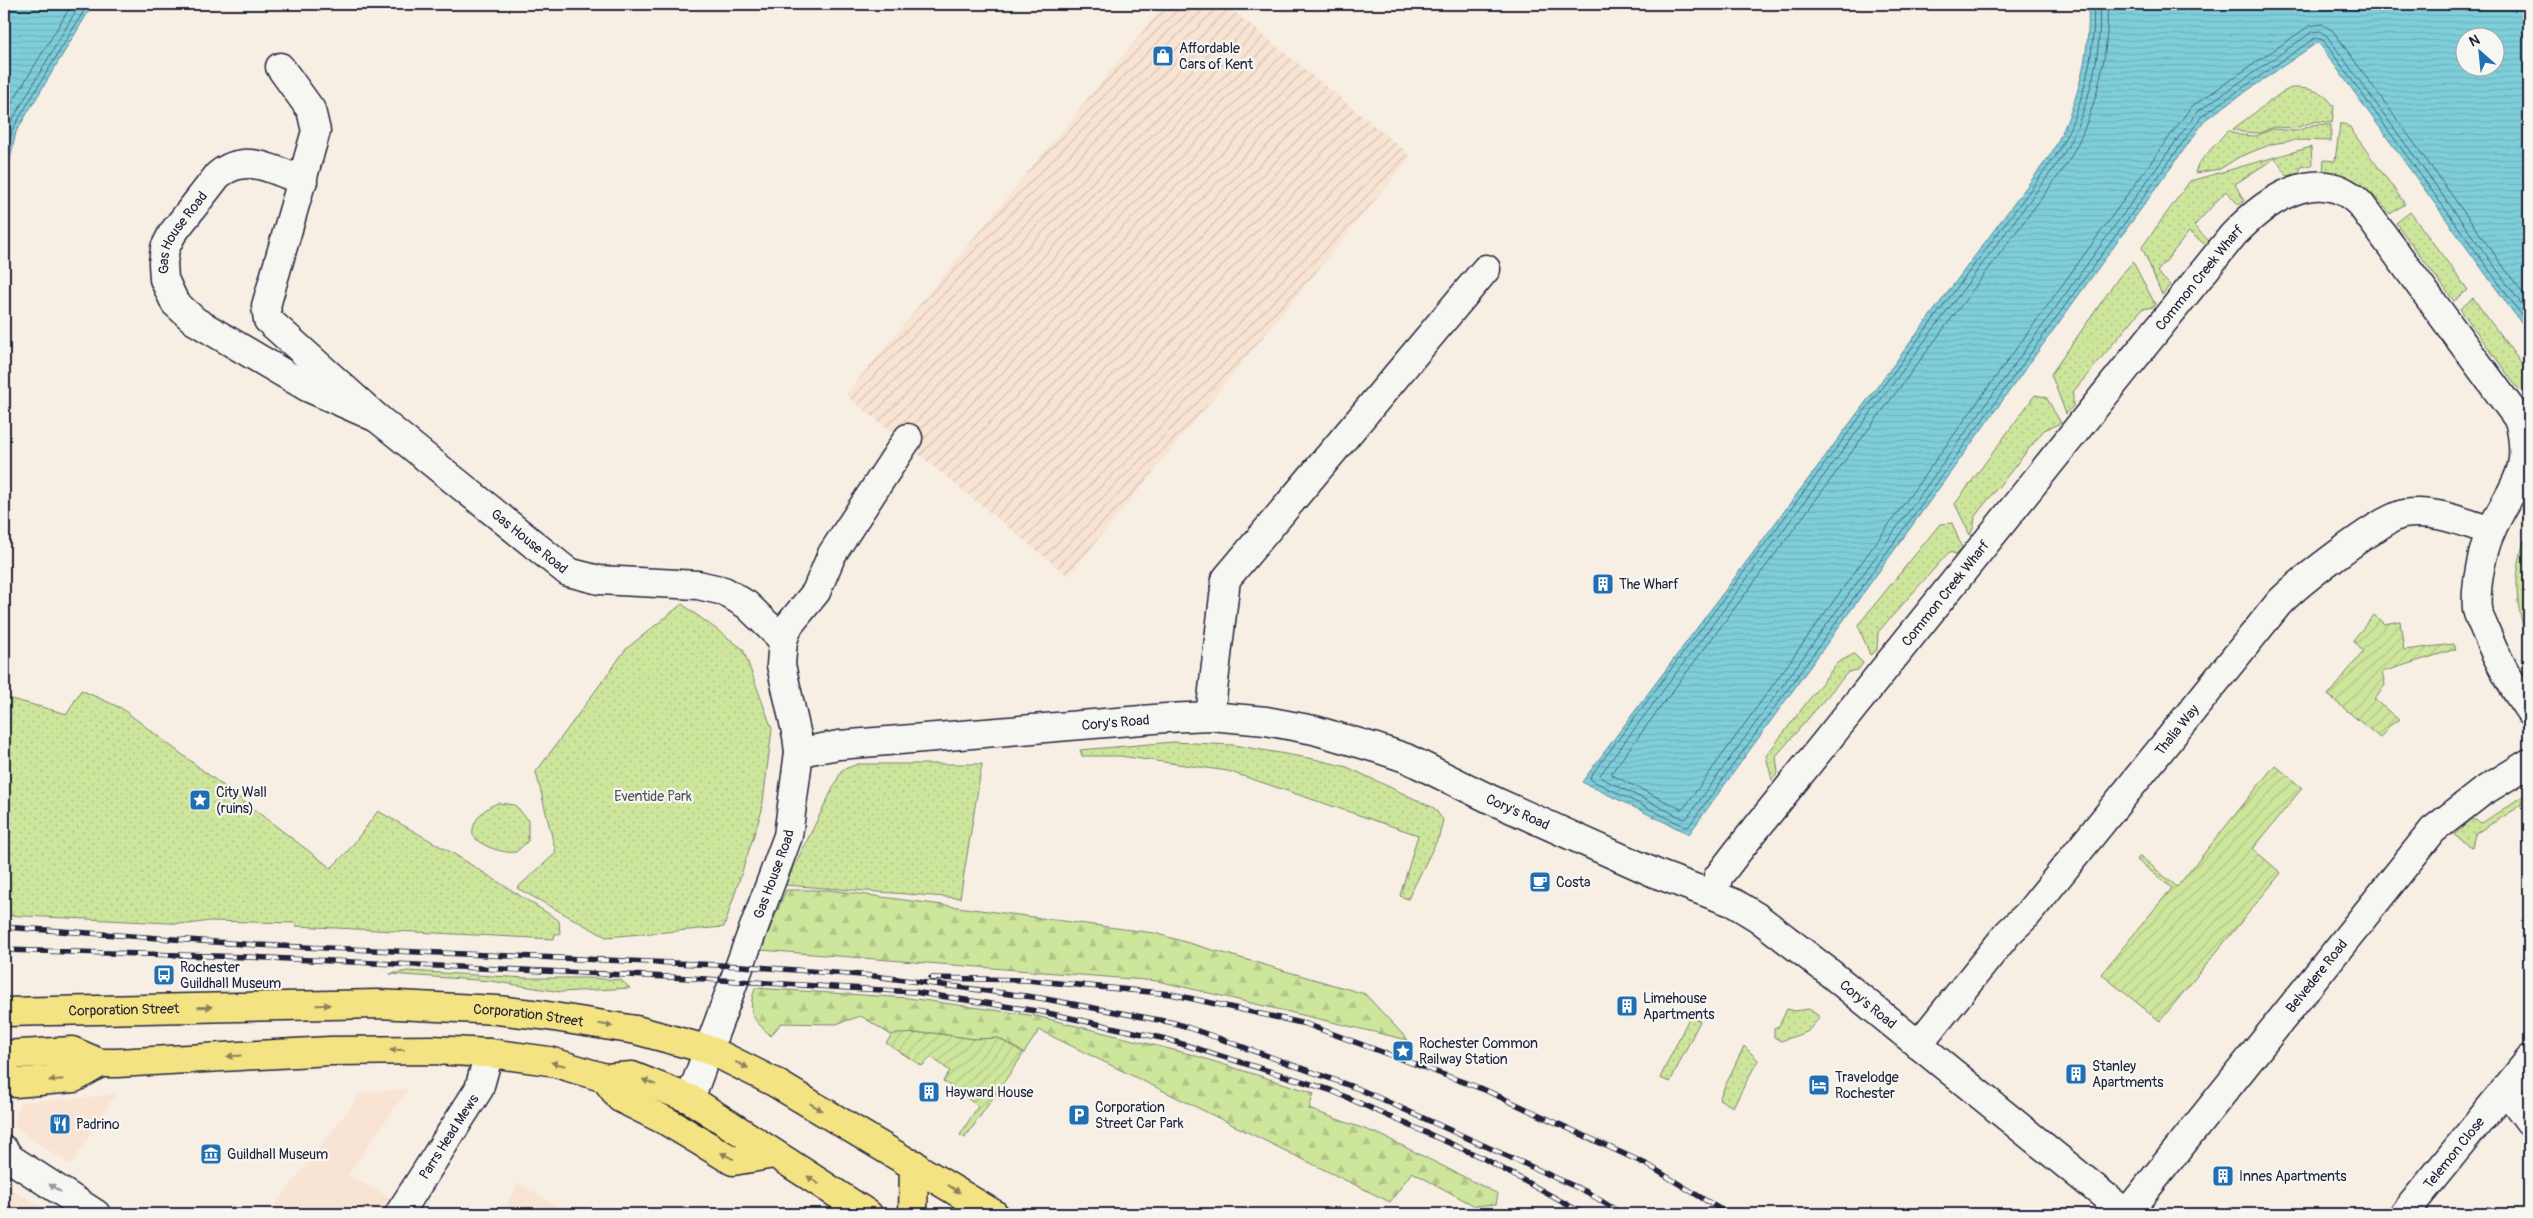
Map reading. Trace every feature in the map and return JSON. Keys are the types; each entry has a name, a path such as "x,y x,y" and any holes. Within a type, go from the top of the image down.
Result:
{"main road":[{"name":"Corporation Street","path":"10,1012 369,1004 506,1010 636,1030 710,1050 774,1082 914,1164 994,1214"},
{"path":"4,1055 72,1051 100,1063 330,1051 432,1050 489,1053 549,1062 605,1078 632,1076 690,1099 868,1214"},
{"path":"4,1075 15,1083 74,1078 100,1063"},
{"path":"605,1078 620,1098 668,1122 733,1160 774,1154"},
{"path":"913,1214 914,1164"}],"street":[{"name":"Gas House Road","path":"280,67 311,110 314,118 314,143 266,306 268,320 377,418 568,572 600,580 698,585 724,591 747,605 783,640"},
{"name":"Gas House Road","path":"303,181 249,162 228,167 218,175 172,234 165,248 163,263 168,291 175,303 195,321 307,387 377,418"},
{"name":"Common Creek Wharf","path":"1715,894 1718,877 1738,851 2079,429 2218,253 2237,231 2253,217 2288,192 2312,185 2328,185 2344,191 2357,201 2517,416 2527,441 2526,468 2522,479 2490,531 2480,567 2477,610 2498,662 2529,710"},
{"path":"1210,716 1226,579 1486,269"},
{"name":"Gas House Road","path":"690,1099 710,1050 788,836 798,752 797,736 781,665 783,640 789,625 816,592 832,554 908,438"},
{"name":"Thalia Way","path":"1918,1045 2003,939 2027,915 2279,603 2292,591 2373,530 2399,515 2428,514 2490,531"},
{"name":"Cory's Road","path":"798,752 839,745 1210,716 1266,722 1314,730 1406,758 1492,800 1648,870 1681,884 1715,894 1757,917 2126,1214"},
{"name":"Belvedere Road","path":"2126,1214 2433,830 2482,792 2529,763"},
{"name":"Parrs Head Mews","path":"399,1214 478,1089 489,1053"},
{"name":"Telemon Close","path":"2404,1214 2529,1060"},
{"path":"2503,1091 2529,1121"},
{"path":"4,1150 11,1159 96,1214"}],"shaded area":[{"path":"1165,4 1225,4 1411,156 1068,576 846,395"},
{"path":"408,1089 348,1175 421,1214 269,1214 362,1092"},
{"path":"116,1093 71,1165 14,1127 20,1102 93,1097"},
{"path":"518,1183 569,1214 501,1214"},
{"path":"4,1185 38,1205 54,1214 4,1214"}],"green space":[{"path":"2291,88 2316,91 2326,97 2334,107 2332,123 2316,121 2295,128 2274,127 2260,133 2242,132 2233,129 2281,93"},
{"path":"2316,124 2331,125 2331,141 2295,140 2272,144 2239,157 2220,169 2195,173 2198,164 2228,130 2239,135 2256,136 2273,129 2296,131"},
{"path":"2340,124 2345,124 2349,127 2405,204 2390,214 2369,191 2353,181 2345,177 2323,173 2324,160 2335,161"},
{"path":"2311,147 2312,165 2300,167 2300,173 2287,176 2275,158 2235,184 2244,201 2239,205 2226,191 2194,226 2209,241 2206,245 2189,232 2157,272 2170,285 2162,295 2142,247 2190,181"},
{"path":"2410,212 2468,290 2454,301 2396,223"},
{"path":"2133,262 2155,304 2153,307 2142,309 2073,392 2073,406 2066,414 2051,374 2119,277"},
{"path":"2473,298 2529,374 2529,384 2519,390 2460,309"},
{"path":"2035,395 2046,397 2061,423 2044,430 1975,516 1974,526 1970,535 1955,504"},
{"path":"1952,523 1962,548 1956,554 1949,552 1878,632 1877,650 1870,655 1858,625 1940,524"},
{"path":"2524,541 2529,542 2527,607 2529,632 2525,634 2519,609 2517,588 2517,577"},
{"name":"Eventide Park","path":"682,604 743,649 772,729 762,810 724,927 606,937 517,888 556,853 536,772 626,649"},
{"path":"2374,615 2384,624 2400,621 2404,650 2454,644 2456,649 2382,672 2385,685 2374,699 2399,720 2389,726 2380,738 2328,695 2363,652 2353,640"},
{"path":"1854,654 1863,663 1858,670 1848,672 1776,756 1778,773 1772,780 1766,756 1837,663"},
{"path":"81,690 121,708 331,868 348,851 378,811 454,854 557,919 559,921 560,934 555,934 554,939 296,926 296,923 210,921 189,924 4,915 4,697 67,714"},
{"path":"1173,742 1233,745 1314,759 1347,767 1434,808 1443,820 1439,836 1408,899 1400,896 1418,835 1228,771 1120,756 1082,756 1080,750"},
{"path":"858,764 982,764 960,898 785,885 842,770"},
{"path":"2275,765 2302,788 2253,849 2281,873 2160,1021 2101,974 2172,888 2137,860 2140,856 2177,887"},
{"path":"2529,792 2529,796 2521,801 2522,805 2475,834 2472,847 2454,835 2472,819 2482,823"},
{"path":"498,803 515,805 528,820 528,841 516,852 505,852 486,846 473,835 474,825 480,815"},
{"path":"786,890 829,890 1154,933 1365,994 1408,1040 1158,981 761,950"},
{"path":"408,971 527,978 621,980 630,988 561,992 491,981 390,974"},
{"path":"755,988 908,998 1036,1016 1190,1054 1314,1093 1309,1109 1381,1135 1498,1194 1496,1204 1475,1206 1412,1172 1390,1202 1039,1030 1024,1053 998,1038 974,1039 932,1033 891,1035 861,1016 836,1024 781,1023 771,1036 759,1025 753,1015 751,1004"},
{"path":"1787,1009 1795,1011 1809,1009 1820,1017 1807,1032 1781,1041 1774,1037 1774,1028 1779,1026"},
{"path":"1690,1016 1700,1021 1670,1082 1660,1078"},
{"path":"932,1033 974,1039 998,1038 1024,1053 965,1138 960,1135 978,1106 943,1081 950,1071 931,1057 922,1066 886,1043 893,1034"},
{"path":"1744,1046 1758,1060 1733,1107 1719,1099"}],"water":[{"path":"4,4 93,4 16,132 4,187"},
{"path":"2088,4 2529,4 2529,334 2318,42 2206,119 1689,834 1582,782 2051,154 2068,119 2074,101 2080,82 2087,43"}],"railway":[{"path":"4,927 257,945 742,966 874,976 1040,998 1175,1023 1359,1089 1587,1192 1622,1214"},
{"path":"4,950 248,957 689,978 914,992 1043,1012 1166,1039 1330,1090 1483,1158 1584,1214"},
{"path":"931,978 1027,980 1171,994 1306,1024 1485,1090 1648,1165 1728,1214"}],"place":[{"name":"Affordable Cars of Kent","path":"1163,56"},
{"name":"The Wharf","path":"1603,584"},
{"name":"City Wall (ruins)","path":"200,800"},
{"name":"Costa","path":"1540,882"},
{"name":"Rochester Guildhall Museum","path":"164,975"},
{"name":"Limehouse Apartments","path":"1627,1006"},
{"name":"Rochester Common Railway Station","path":"1403,1051"},
{"name":"Stanley Apartments","path":"2076,1074"},
{"name":"Travelodge Rochester","path":"1819,1085"},
{"name":"Hayward House","path":"929,1092"},
{"name":"Corporation Street Car Park","path":"1079,1115"},
{"name":"Padrino","path":"60,1124"},
{"name":"Guildhall Museum","path":"211,1154"},
{"name":"Innes Apartments","path":"2223,1176"}]}
